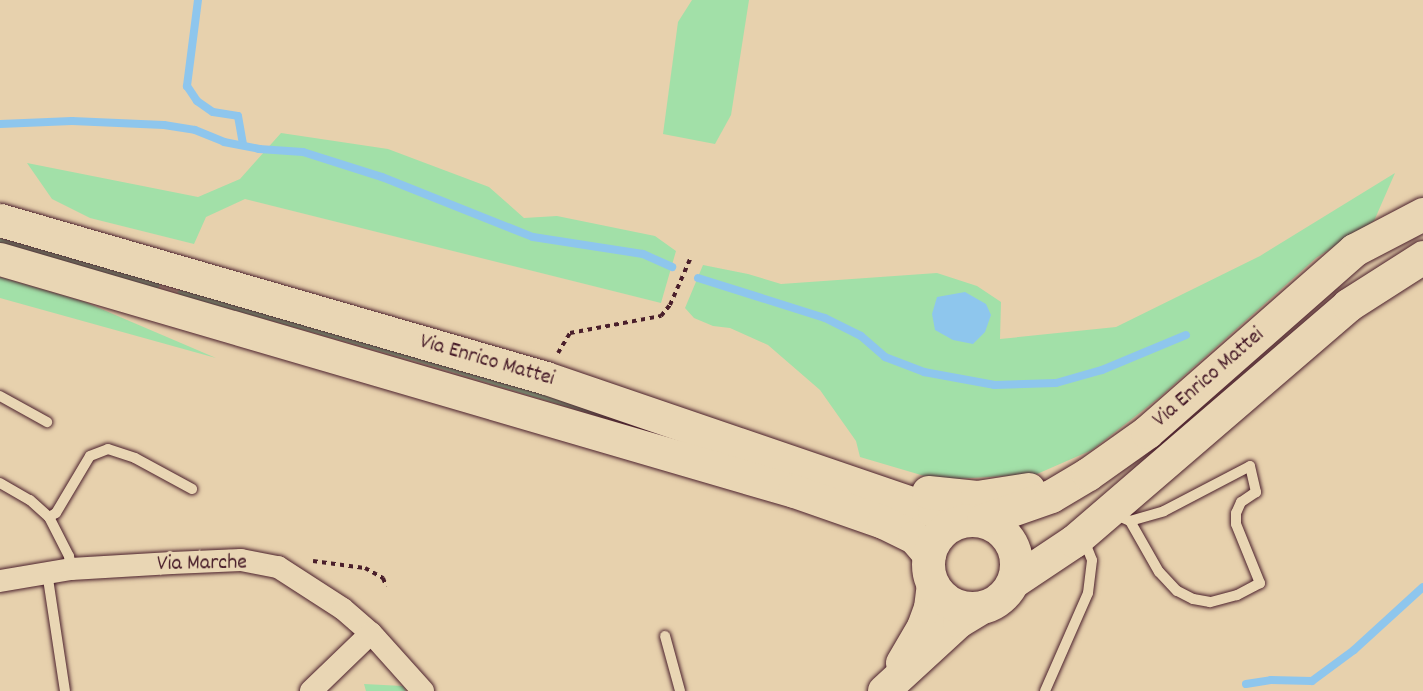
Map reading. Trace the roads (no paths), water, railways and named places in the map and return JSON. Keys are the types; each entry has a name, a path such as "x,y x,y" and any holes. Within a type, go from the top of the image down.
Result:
{"main road":[{"name":"Via Enrico Mattei","path":"0,220 546,378 934,511 976,520 1051,496 1088,474 1147,432 1354,250 1423,214"},
{"name":"Via Enrico Mattei","path":"1014,581 1082,535 1120,516 1348,305 1423,257"},
{"name":"Via Enrico Mattei","path":"0,259 794,491 883,522 914,537 931,569"},
{"path":"767,452 938,495 976,497 1013,493 1088,474"},
{"path":"976,520 997,527 1008,537 1015,551 1017,566 1014,581 996,602 984,607 969,609 942,597 931,569 934,541 943,530 976,520"}],"street":[{"name":"Via Marche","path":"0,581 71,569 241,560 278,567 343,609 371,633 423,691"},
{"path":"887,688 923,627 930,608 931,569"},
{"path":"887,688 959,622 984,607"},
{"path":"311,691 371,633"}],"lane":[{"path":"0,396 47,422"},
{"path":"49,518 56,513 90,456 108,449 135,458 192,489"},
{"path":"1250,466 1256,492 1241,502 1236,513 1236,524 1260,583 1237,595 1210,602 1193,599 1177,591 1159,572 1120,516 1164,511 1250,466"},
{"path":"0,483 30,500 49,518 69,556 71,569"},
{"path":"1045,691 1088,593 1093,573 1092,560 1082,535"},
{"path":"46,572 65,691"},
{"path":"665,636 680,691"}],"water":[{"path":"965,292 986,304 991,315 985,332 973,344 953,340 935,330 932,314 937,297"}],"waterway":[{"path":"198,0 187,86 197,101 213,112 238,116 243,145"},
{"path":"0,124 72,121 164,125 195,130 224,142 259,149 303,152 382,177 533,237 643,254 672,267"},
{"path":"698,278 825,318 861,336 885,357 924,372 995,385 1056,383 1102,370 1186,335"},
{"path":"1246,684 1271,680 1312,681 1354,650 1423,587"}]}
